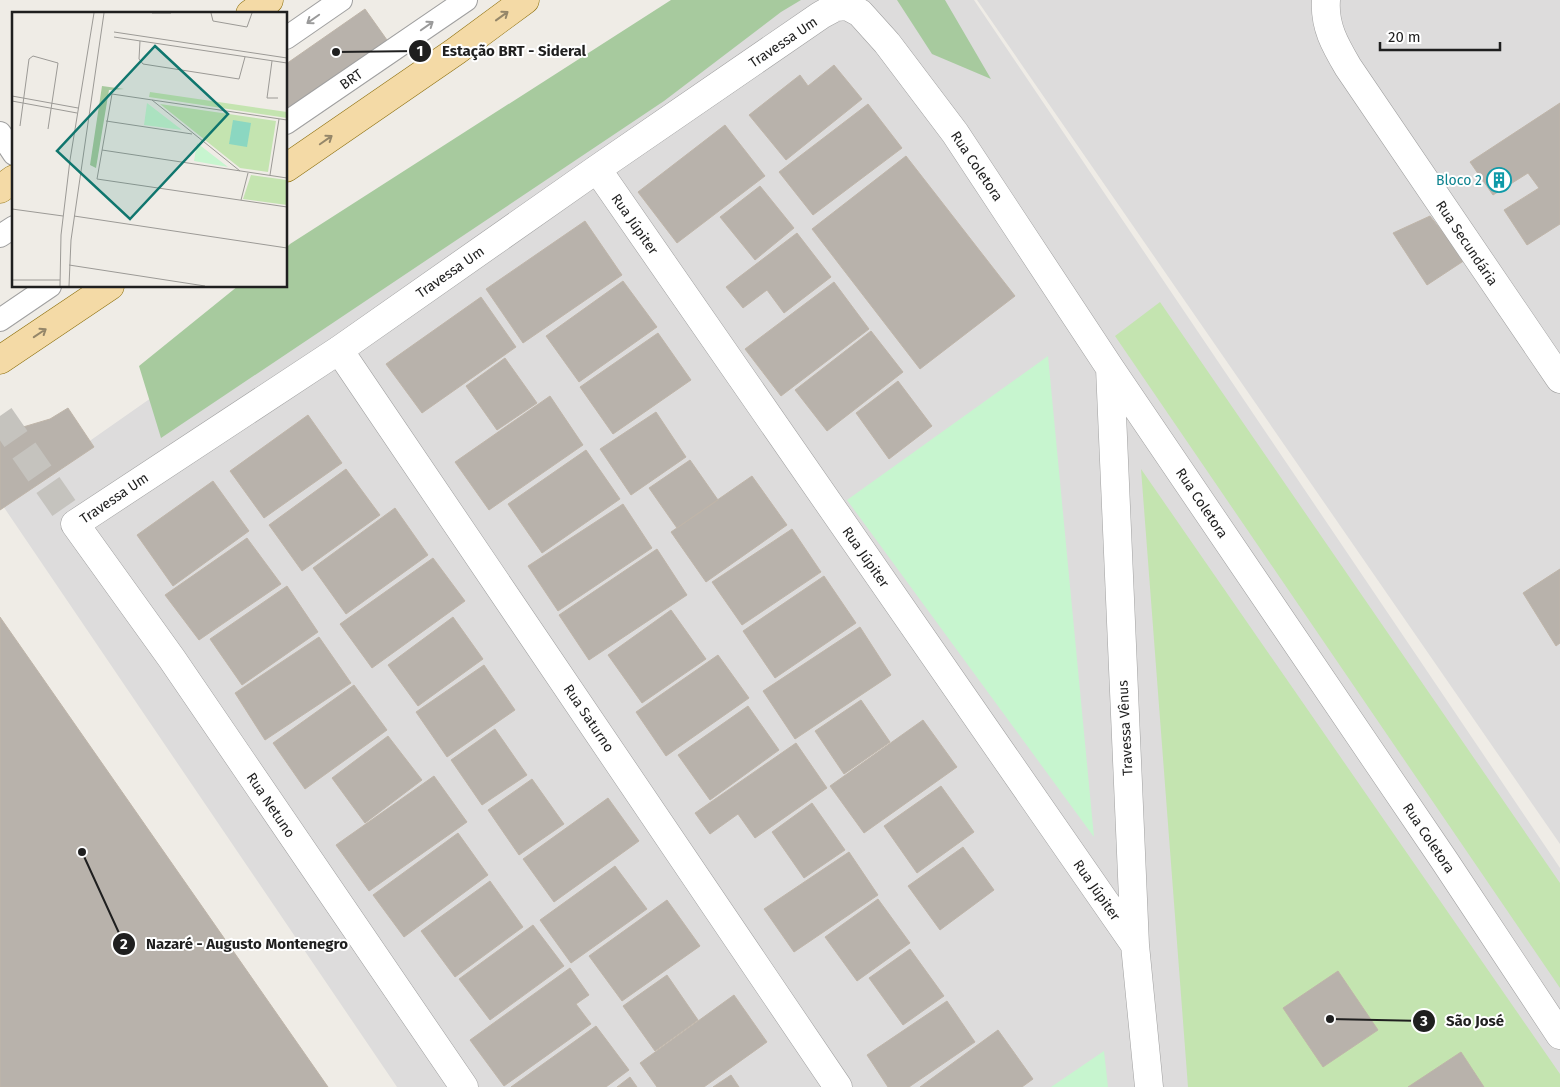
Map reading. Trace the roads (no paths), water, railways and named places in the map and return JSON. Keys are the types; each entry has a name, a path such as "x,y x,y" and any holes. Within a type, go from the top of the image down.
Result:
{"main road":[{"path":"253,12 269,0"},
{"path":"288,167 456,51 525,0"},
{"path":"0,189 12,180"},
{"path":"0,360 107,288"}],"street":[{"name":"Rua Secundária","path":"1326,0 1325,14 1332,39 1348,67 1560,379"},
{"name":"Rua Coletora","path":"822,15 836,7 847,6 860,13 887,43 955,134 1110,368 1444,860 1560,1035"},
{"name":"Travessa Um","path":"75,524 339,350 597,169 822,15"},
{"name":"Rua Júpiter","path":"597,169 1135,945"},
{"name":"Rua Saturno","path":"339,350 838,1087"},
{"name":"Travessa Vênus","path":"1110,368 1135,945 1149,1087"},
{"name":"Rua Netuno","path":"75,524 172,659 464,1087"}],"lane":[{"path":"288,37 341,0"},
{"name":"BRT","path":"288,122 466,0"},
{"path":"0,133 12,151"},
{"path":"0,236 12,228"},
{"path":"0,320 47,288"}],"tunnel":[{"path":"0,416 75,524"}],"place":[{"name":"Estação BRT - Sideral","path":"336,52"},
{"name":"Bloco 2","path":"1499,180"},
{"name":"Nazaré - Augusto Montenegro","path":"82,852"},
{"name":"São José","path":"1330,1019"}]}
